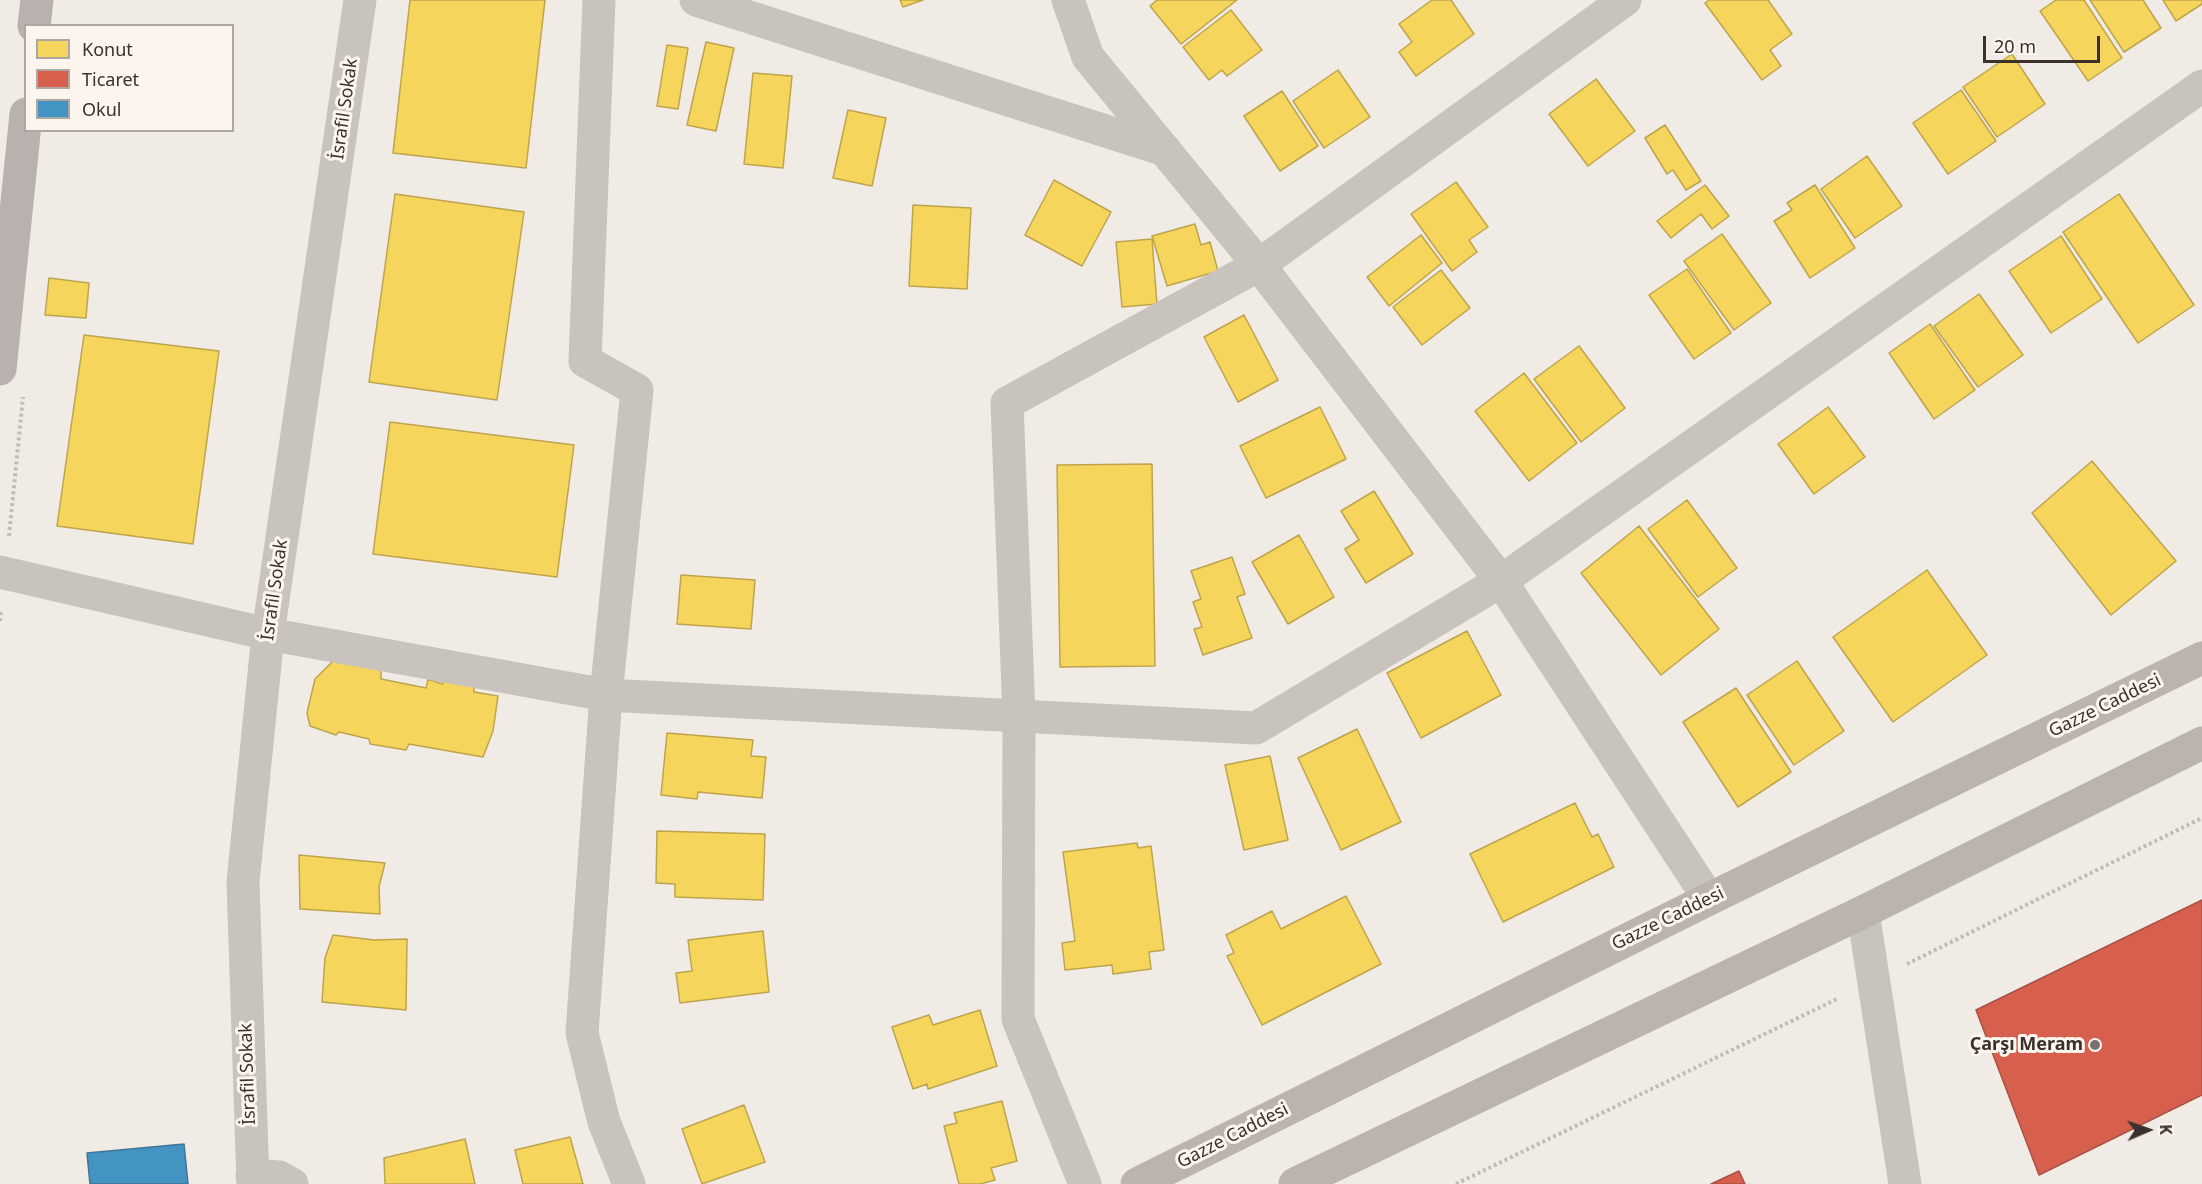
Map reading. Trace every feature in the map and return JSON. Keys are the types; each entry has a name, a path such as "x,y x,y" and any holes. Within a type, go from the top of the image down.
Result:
{"main road":[{"path":"34,24 37,0"},
{"path":"0,369 24,132"},
{"name":"Gazze Caddesi","path":"1137,1184 1709,898 2202,658"},
{"path":"1295,1184 1863,912 2202,743"}],"street":[{"name":"İsrafil Sokak","path":"252,1180 243,882 268,634 360,0"},
{"path":"599,0 585,361 638,390 606,695 582,1034 604,1122 628,1184"},
{"path":"696,0 1165,150"},
{"path":"1068,0 1088,57 1259,265 1501,581 1709,898"},
{"path":"1085,1184 1018,1019 1019,716 1006,403 1259,265 1625,0"},
{"path":"0,572 268,634 606,695 1256,728 1501,581 2202,86"},
{"path":"1863,912 1905,1184"},
{"path":"252,1180 279,1177 292,1184"}],"path":[{"path":"1456,1184 1874,981 2202,818"}],"building: Konut":[{"path":"410,0 545,0 526,168 393,153"},
{"path":"900,0 923,0 903,7"},
{"path":"1157,0 1237,0 1181,44 1150,6"},
{"path":"1432,0 1451,0 1474,34 1416,76 1399,52 1412,42 1399,24"},
{"path":"1709,0 1768,0 1792,34 1770,50 1781,66 1762,80 1705,3"},
{"path":"2056,0 2084,0 2122,58 2088,81 2040,11"},
{"path":"2090,0 2143,0 2161,28 2124,52"},
{"path":"2163,0 2202,0 2202,4 2176,21"},
{"path":"1231,10 1262,50 1227,76 1222,70 1209,80 1183,47"},
{"path":"706,42 734,48 716,131 687,125"},
{"path":"667,45 688,48 678,109 657,106"},
{"path":"2012,54 2045,104 1997,137 1963,87"},
{"path":"1338,70 1370,117 1324,148 1293,101"},
{"path":"753,73 792,76 783,168 744,164"},
{"path":"1596,79 1635,131 1588,166 1549,114"},
{"path":"1961,90 1996,141 1948,174 1913,123"},
{"path":"1282,91 1318,146 1280,171 1244,116"},
{"path":"848,110 886,118 872,186 833,178"},
{"path":"1665,125 1701,181 1686,190 1673,170 1667,174 1645,138"},
{"path":"1867,156 1902,206 1855,238 1821,189"},
{"path":"1054,180 1111,212 1082,266 1025,235"},
{"path":"1456,182 1488,227 1469,240 1477,252 1452,271 1411,214"},
{"path":"1705,185 1729,216 1712,229 1701,214 1671,238 1657,221"},
{"path":"1815,185 1855,248 1810,278 1774,221 1792,210 1787,203"},
{"path":"395,194 524,212 497,400 369,382"},
{"path":"2119,194 2194,305 2138,343 2063,232"},
{"path":"913,205 971,208 967,289 909,286"},
{"path":"1195,224 1201,245 1210,242 1218,271 1167,286 1152,236"},
{"path":"1722,234 1771,303 1734,330 1684,261"},
{"path":"1421,235 1442,263 1389,306 1367,277"},
{"path":"2061,236 2102,299 2051,333 2009,271"},
{"path":"1152,239 1157,304 1122,307 1116,242"},
{"path":"1687,269 1731,333 1694,359 1649,295"},
{"path":"1441,270 1470,308 1422,345 1393,307"},
{"path":"49,278 89,283 86,318 45,315"},
{"path":"1979,294 2023,355 1978,387 1934,326"},
{"path":"1244,315 1278,380 1238,402 1204,337"},
{"path":"1930,324 1975,390 1934,419 1889,353"},
{"path":"84,335 219,351 193,544 57,526"},
{"path":"1579,346 1625,408 1581,442 1534,379"},
{"path":"1524,373 1577,443 1529,481 1475,411"},
{"path":"1320,407 1346,459 1266,498 1240,446"},
{"path":"1828,407 1865,457 1814,494 1778,444"},
{"path":"390,422 574,445 557,577 373,554"},
{"path":"2092,461 2176,561 2111,615 2032,513"},
{"path":"1152,464 1155,666 1060,667 1057,465"},
{"path":"1374,491 1413,554 1366,583 1345,549 1359,540 1341,511"},
{"path":"1687,500 1737,568 1698,597 1648,529"},
{"path":"1639,526 1719,629 1661,675 1581,573"},
{"path":"1299,535 1334,597 1288,624 1252,562"},
{"path":"1232,557 1245,594 1237,597 1252,638 1203,655 1194,629 1202,627 1193,602 1201,599 1191,571"},
{"path":"1927,570 1987,655 1893,722 1833,637"},
{"path":"681,575 755,580 751,629 677,624"},
{"path":"1467,631 1501,695 1421,738 1387,673"},
{"path":"336,658 381,662 381,679 426,688 428,679 442,684 447,676 474,684 474,692 498,696 493,731 483,757 409,744 406,750 370,744 369,739 339,732 336,735 310,726 307,713 315,679"},
{"path":"1797,661 1844,731 1794,765 1747,695"},
{"path":"1736,688 1791,772 1738,807 1683,722"},
{"path":"1357,729 1401,822 1341,850 1298,758"},
{"path":"667,733 753,740 751,756 766,757 762,798 698,792 697,799 661,795"},
{"path":"1270,756 1288,840 1244,850 1225,765"},
{"path":"1575,803 1592,837 1598,834 1614,867 1503,922 1470,854"},
{"path":"657,831 765,834 763,900 675,897 675,884 656,883"},
{"path":"1137,843 1138,848 1151,846 1164,950 1149,952 1151,969 1113,974 1112,965 1065,970 1062,943 1075,941 1063,852"},
{"path":"299,855 385,863 379,887 380,914 300,909"},
{"path":"1346,896 1381,964 1262,1025 1227,956 1234,953 1226,935 1272,911 1281,929"},
{"path":"763,931 769,992 680,1003 676,973 692,971 688,940"},
{"path":"333,935 374,940 407,939 406,1010 322,1002 325,958"},
{"path":"980,1010 997,1066 928,1089 927,1084 913,1089 892,1027 929,1015 933,1025"},
{"path":"1002,1101 1017,1161 991,1168 995,1180 980,1184 959,1184 944,1126 957,1123 954,1113"},
{"path":"744,1105 765,1162 702,1184 682,1129"},
{"path":"570,1137 583,1184 523,1184 515,1150"},
{"path":"465,1139 475,1184 385,1184 384,1158"}],"building: Ticaret":[{"name":"Çarşı Meram","path":"2202,900 2202,1095 2039,1175 1976,1010"},
{"path":"1739,1171 1745,1184 1711,1184"}],"building: Okul":[{"path":"184,1144 188,1184 90,1184 87,1153"}],"place":[{"name":"Çarşı Meram","path":"2095,1045"}]}
